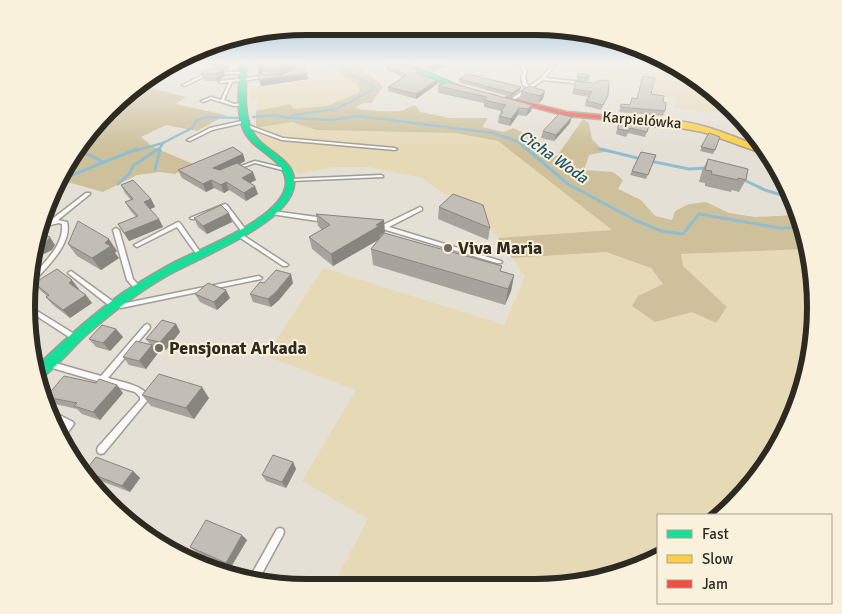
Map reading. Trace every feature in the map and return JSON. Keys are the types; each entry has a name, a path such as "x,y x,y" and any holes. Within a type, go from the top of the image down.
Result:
{"street":[{"path":"42,370 110,307 138,288 273,213 288,194 291,180 286,168 251,137 246,124 244,92"},
{"path":"474,92 479,93"},
{"name":"Karpielówka","path":"495,97 567,114 693,124 755,148"}],"lane":[{"path":"222,101 226,92"},
{"path":"512,100 525,92"},
{"path":"203,102 210,98 234,105 245,104"},
{"path":"189,140 211,129 246,124 282,139 395,149"},
{"path":"227,172 255,162 275,168 286,168"},
{"path":"291,180 381,176"},
{"path":"50,222 88,194"},
{"path":"193,218 224,206 241,232 285,265"},
{"path":"384,227 420,209"},
{"path":"273,213 328,220"},
{"path":"37,274 64,240 67,230 65,223 50,222"},
{"path":"138,245 178,224 199,254"},
{"path":"375,226 384,227 499,262"},
{"path":"116,230 130,280 138,288"},
{"path":"71,273 110,307 259,278"},
{"path":"35,312 76,338"},
{"path":"102,380 147,327"},
{"path":"48,364 138,390 144,396 143,401 101,450"},
{"path":"59,418 70,424 65,430"},
{"path":"256,574 280,532"}],"shaded area":[{"path":"140,92 165,92 186,97 175,104 226,115 197,131 166,125 141,137 153,147 193,164 175,174 160,172 137,175 103,192 71,183 64,184 91,141"},
{"path":"249,92 360,92 328,106 294,109 290,104 256,111 259,103 257,100 250,100"},
{"path":"360,92 380,92 371,103 363,103 355,108 371,111 396,111 416,106 420,112 450,118 488,118 482,127 504,132 513,128 533,137 530,142 557,156 583,119 589,123 592,139 604,152 589,155 584,170 613,172 623,180 618,189 641,200 655,216 672,220 675,211 689,204 706,202 729,213 755,217 791,215 801,249 681,254 683,266 727,307 716,323 692,312 655,322 632,306 638,296 663,284 651,268 606,252 512,258 498,238 612,230 498,141 455,133 316,130 292,122 256,128 256,111 290,104 294,109 328,106"},
{"path":"653,92 702,92 726,114 674,108 676,99 653,94"},
{"path":"293,122 316,130 455,133 498,141 612,230 498,238 471,201 444,194 420,177 368,167 332,167 299,174 261,142 256,128"},
{"path":"801,249 805,271 807,307 805,343 793,394 771,443 751,473 714,512 712,514 657,514 657,550 622,565 588,574 535,579 336,579 368,519 302,481 356,390 266,356 323,268 504,325 525,277 512,258 606,252 651,268 663,284 638,296 632,306 654,321 692,312 716,323 727,307 682,266 681,254"}],"building":[{"path":"463,92 483,92 532,105 528,109 519,108 511,119 499,116 506,105 484,100 487,97"},
{"path":"523,92 544,92 540,96"},
{"path":"590,92 608,92 603,105 586,101 592,92"},
{"path":"639,92 652,92 651,94 664,96 663,102 666,103 665,111 621,107 621,104 630,105 632,98 637,99"},
{"path":"559,114 572,117 556,135 543,131"},
{"path":"619,119 664,123 650,122 647,132 630,128 628,131 618,129"},
{"path":"709,133 720,137 715,150 701,147"},
{"path":"233,147 243,154 213,168 220,170 237,163 253,172 242,178 255,186 244,193 226,182 221,185 211,180 203,184 178,170"},
{"path":"641,152 656,155 648,175 632,171"},
{"path":"708,159 748,169 746,180 711,174 712,171 705,170"},
{"path":"133,180 151,199 144,202 159,219 124,233 118,224 138,216 125,202 133,199 121,185"},
{"path":"453,194 483,205 490,228 439,207"},
{"path":"221,205 229,213 203,226 194,218"},
{"path":"316,214 384,220 376,225 379,226 331,254 309,237 330,225"},
{"path":"78,221 109,239 105,243 111,246 92,258 68,244"},
{"path":"384,233 502,266 500,271 514,275 508,289 371,249"},
{"path":"44,235 50,237 42,245"},
{"path":"57,269 72,280 69,283 86,295 63,310 46,297 49,295 36,285 36,282"},
{"path":"276,270 291,274 276,292 268,299 250,294 260,282 264,283"},
{"path":"208,283 226,290 214,302 195,294"},
{"path":"162,320 176,324 160,342 146,339"},
{"path":"102,325 116,329 103,343 89,339"},
{"path":"136,341 152,345 139,361 123,357"},
{"path":"159,374 202,387 186,408 142,395"},
{"path":"64,376 96,383 99,379 117,385 93,412 74,406 77,403 51,398 49,394"},
{"path":"273,455 293,462 282,482 262,475"},
{"path":"96,457 133,471 122,486 92,474 88,468"},
{"path":"206,520 242,535 226,563 190,547"}],"waterway":[{"name":"Cicha Woda","path":"289,118 294,115 336,109 369,92"},
{"path":"253,117 272,115 289,118"},
{"name":"Cicha Woda","path":"289,118 332,120 358,116 493,133 517,141 529,151"},
{"path":"163,143 192,128 196,121 206,117 239,118"},
{"path":"134,151 163,143"},
{"path":"158,151 163,143"},
{"path":"68,176 137,149"},
{"path":"118,184 129,174 133,166 158,149"},
{"name":"Cicha Woda","path":"527,149 568,184 635,220 661,231 683,234 699,214 780,228 795,227"},
{"path":"599,149 606,151"},
{"path":"601,149 641,159"},
{"path":"155,170 160,150"},
{"path":"82,154 90,155 103,162"},
{"path":"650,161 689,169 707,168"},
{"path":"742,179 765,190 783,195"}],"traffic: fast":[{"path":"42,370 81,333 128,295 163,273 254,226 271,214 283,202 290,187 289,173 285,166 258,144 248,131 245,123 243,92"}],"traffic: slow":[{"path":"667,123 706,130 756,149"}],"traffic: jam":[{"path":"507,99 567,114 667,123"}],"place":[{"name":"Viva Maria","path":"448,248"},
{"name":"Pensjonat Arkada","path":"159,348"}]}
